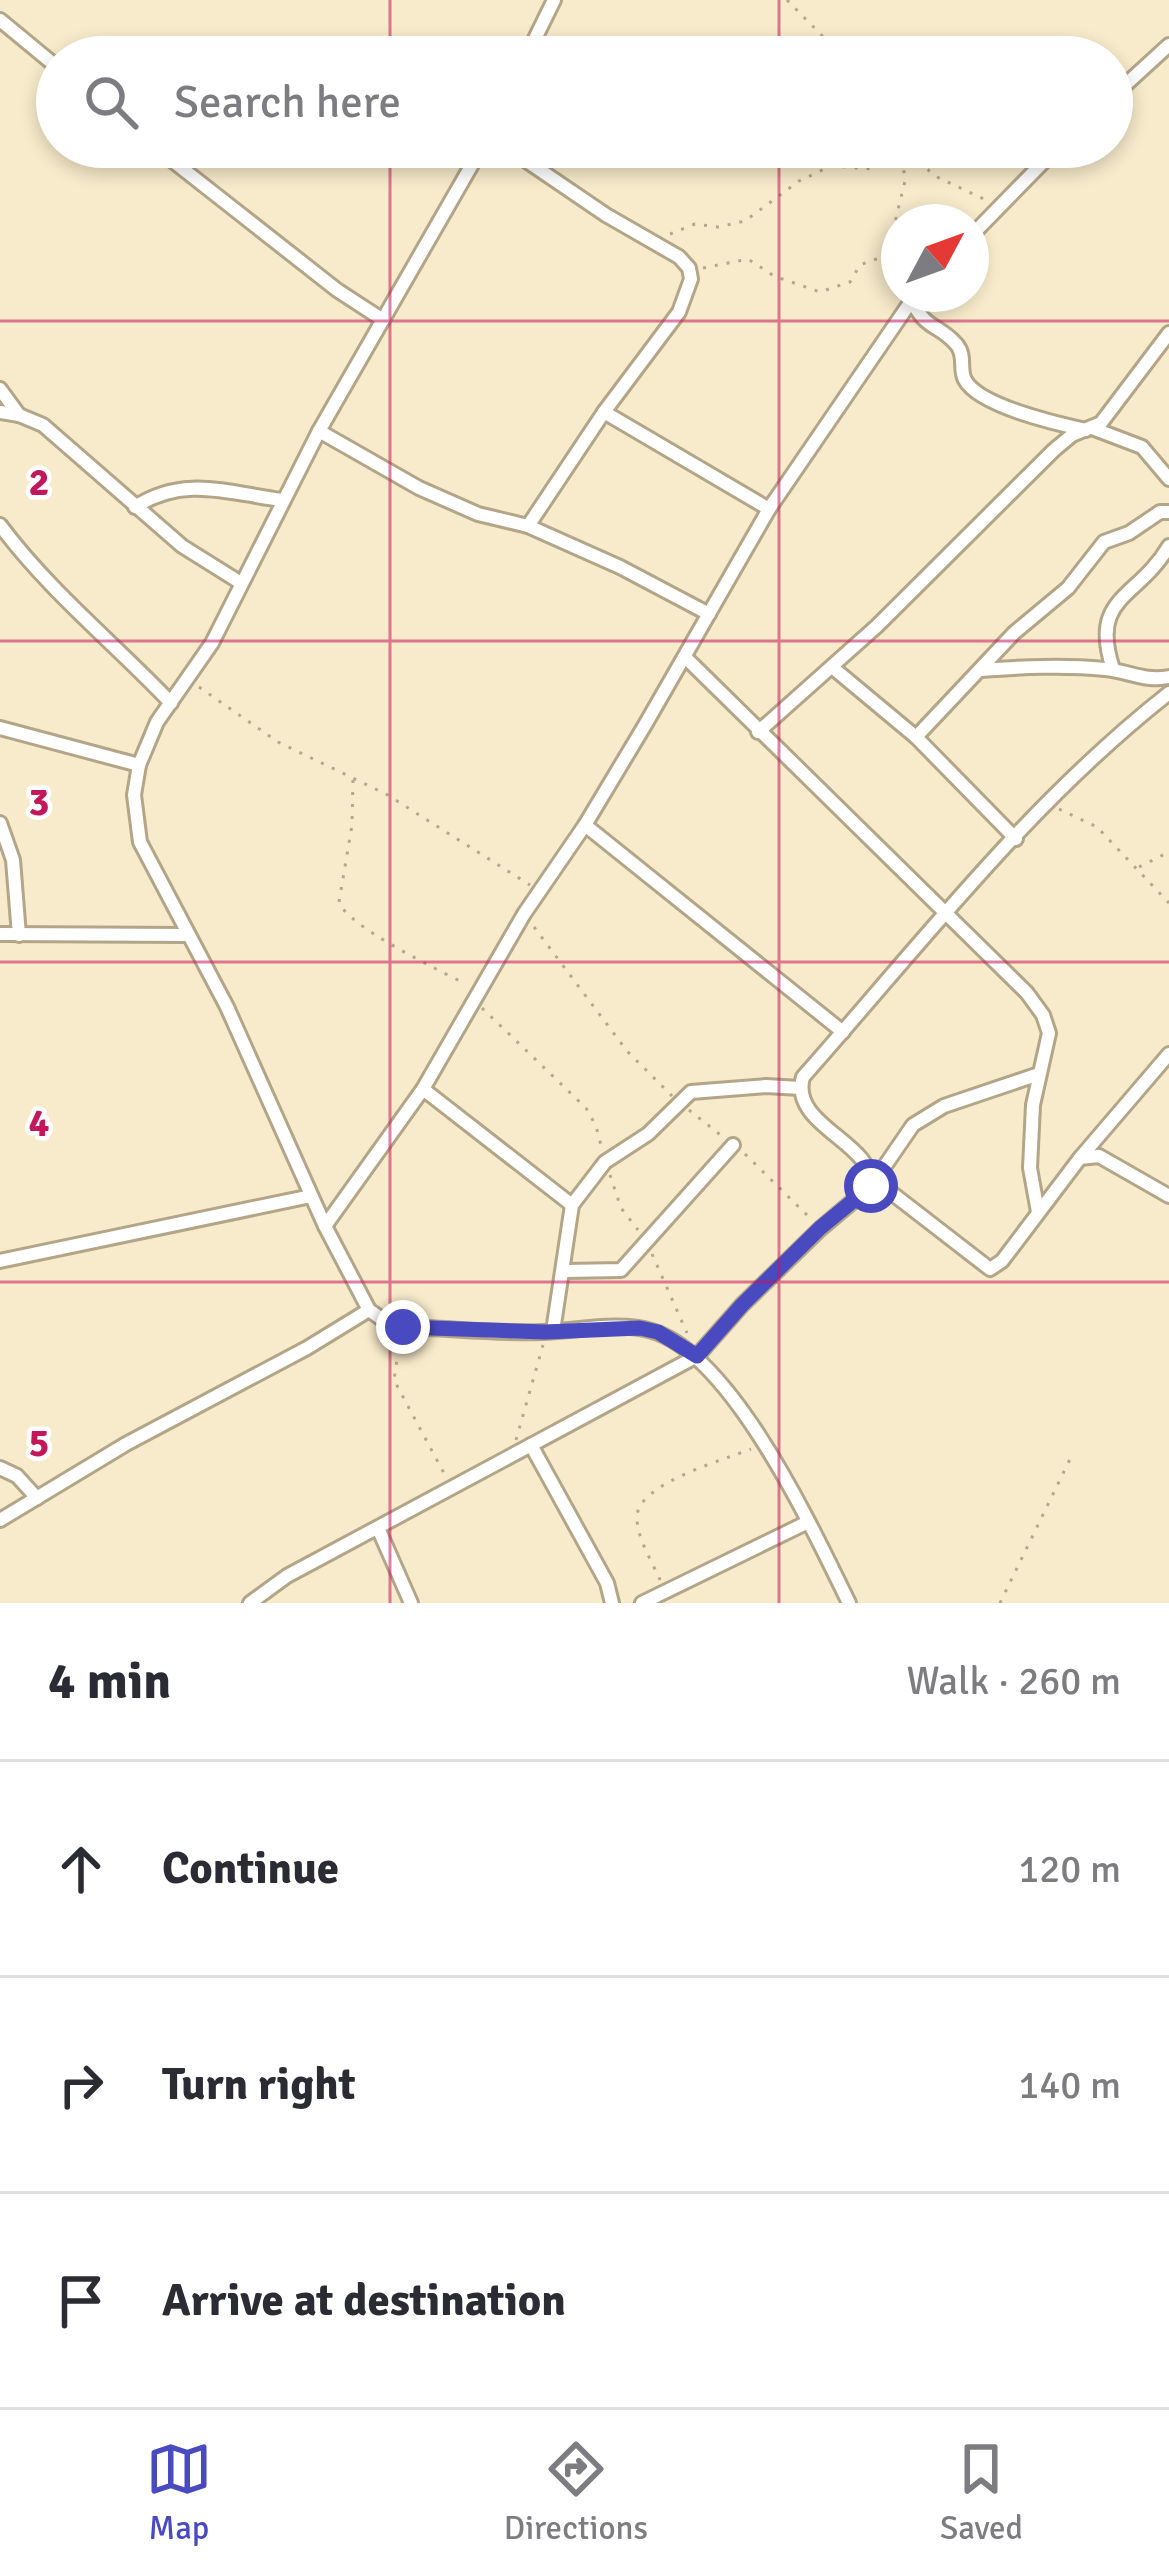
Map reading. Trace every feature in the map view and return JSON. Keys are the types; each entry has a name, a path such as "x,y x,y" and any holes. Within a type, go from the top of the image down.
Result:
{"street":[{"path":"536,36 554,0"},
{"path":"0,20 36,50"},
{"path":"1133,78 1169,45"},
{"path":"182,168 382,320"},
{"path":"470,168 319,431 212,644 157,722 139,765 134,795 140,842 227,1007 325,1226 369,1310 403,1327 549,1332 640,1328 658,1332 697,1356 764,1444 849,1603"},
{"path":"528,526 604,412 679,313 688,294 689,268 679,257 538,168"},
{"path":"989,217 1037,168"},
{"path":"325,1226 423,1089 770,509 904,312"},
{"path":"919,312 922,321 956,344 963,356 962,376 973,391 1043,421 1089,429 1142,447 1169,478"},
{"path":"758,733 1054,450 1089,429 1122,398 1169,333"},
{"path":"0,389 19,415"},
{"path":"0,412 43,425 182,546 241,583"},
{"path":"604,412 770,509"},
{"path":"319,431 419,488 478,514 528,526 709,614"},
{"path":"135,507 158,492 184,487 282,500"},
{"path":"916,737 1014,633 1068,588 1104,542 1129,533 1160,512 1169,512"},
{"path":"0,525 75,613 122,651 171,704"},
{"path":"1113,670 1104,642 1106,616 1169,546"},
{"path":"685,657 1027,993 1043,1015 1048,1033 1033,1105 1030,1168 1038,1212"},
{"path":"980,670 1052,665 1113,670 1151,681 1169,677"},
{"path":"832,667 916,737 1016,839"},
{"path":"871,1186 869,1169 806,1105 800,1088 803,1077 944,913 1046,804 1106,742 1169,693"},
{"path":"0,728 139,765"},
{"path":"0,823 13,860 19,935"},
{"path":"585,824 843,1032"},
{"path":"0,934 187,935"},
{"path":"871,1186 893,1194 990,1269 1002,1261 1080,1158 1169,1054"},
{"path":"250,1603 287,1576 697,1356 820,1228 871,1186 913,1125 944,1106 1040,1074"},
{"path":"549,1332 565,1271 572,1204 605,1162 648,1134 691,1092 800,1088"},
{"path":"423,1089 572,1204"},
{"path":"565,1271 621,1270 632,1262 646,1239 733,1145"},
{"path":"1080,1158 1099,1156 1169,1196"},
{"path":"0,1261 311,1196"},
{"path":"0,1520 126,1444 369,1310"},
{"path":"531,1445 607,1583 612,1603"},
{"path":"0,1468 17,1476 37,1498"},
{"path":"642,1603 808,1522"},
{"path":"378,1528 412,1603"}],"path":[{"path":"787,0 822,36"},
{"path":"652,242 695,224 718,227 745,221 800,181 827,168"},
{"path":"899,204 904,168"},
{"path":"926,168 999,206"},
{"path":"689,268 748,259 773,276 820,292 850,282 860,265 881,257"},
{"path":"188,680 278,742 386,794 540,891"},
{"path":"353,779 352,825 339,902 343,912 359,928 385,937 475,996 586,1108 621,1208 646,1239 697,1356"},
{"path":"1046,804 1097,827 1169,903"},
{"path":"1136,868 1169,852"},
{"path":"524,914 627,1051 678,1101 755,1161 820,1228"},
{"path":"403,1327 394,1379 453,1489"},
{"path":"513,1453 549,1332"},
{"path":"665,1592 640,1534 640,1504 659,1486 764,1444"},
{"path":"1000,1603 1072,1455"}],"route":[{"path":"403,1327 545,1332 640,1328 658,1332 697,1356 820,1228 871,1186"}]}
